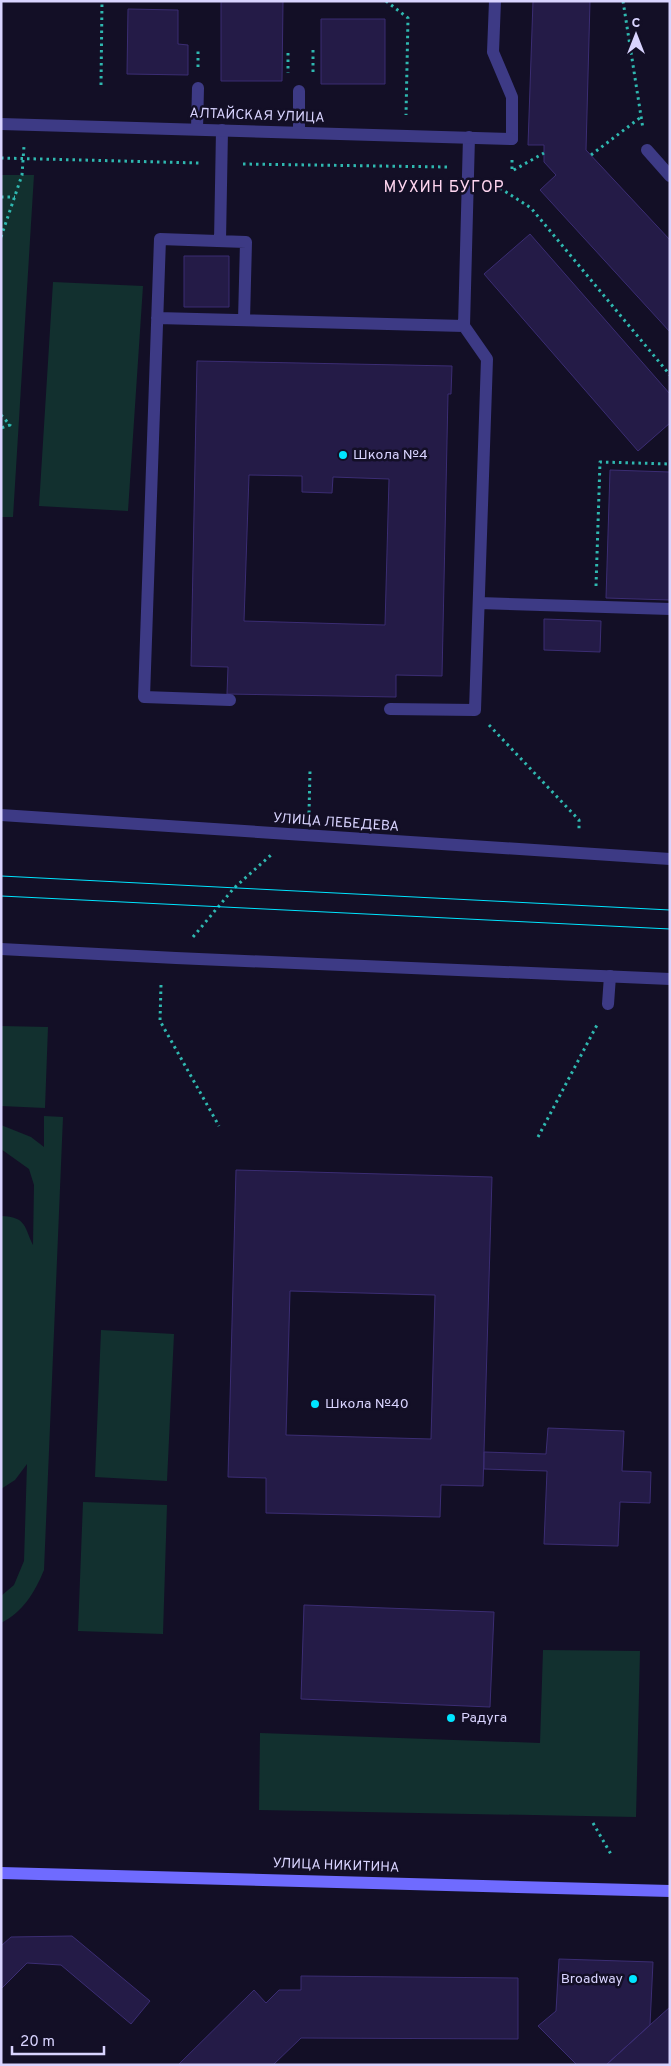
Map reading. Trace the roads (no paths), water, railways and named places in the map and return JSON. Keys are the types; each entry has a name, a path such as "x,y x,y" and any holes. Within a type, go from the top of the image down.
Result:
{"street":[{"name":"АЛТАЙСКАЯ УЛИЦА","path":"1,124 512,139 512,97 493,52 495,1"},
{"path":"197,129 198,88"},
{"path":"299,91 299,132"},
{"path":"220,242 222,130"},
{"path":"390,708 475,710 487,359 464,326 469,137"},
{"path":"647,150 667,171"},
{"path":"230,700 144,697 160,239 246,242 244,320"},
{"path":"157,318 464,326"},
{"path":"478,603 670,609"},
{"name":"УЛИЦА ЛЕБЕДЕВА","path":"1,815 670,859"},
{"path":"1,949 670,979"},
{"path":"608,1004 610,976"},
{"name":"УЛИЦА НИКИТИНА","path":"1,1873 670,1891"}],"tram line":[{"path":"1,876 670,910"},
{"path":"1,896 670,929"}],"place":[{"name":"Школа №4","path":"343,455"},
{"name":"Школа №40","path":"315,1404"},
{"name":"Радуга","path":"451,1718"},
{"name":"Broadway","path":"633,1979"}],"district":[{"name":"МУХИН БУГОР","path":"444,188"}]}
